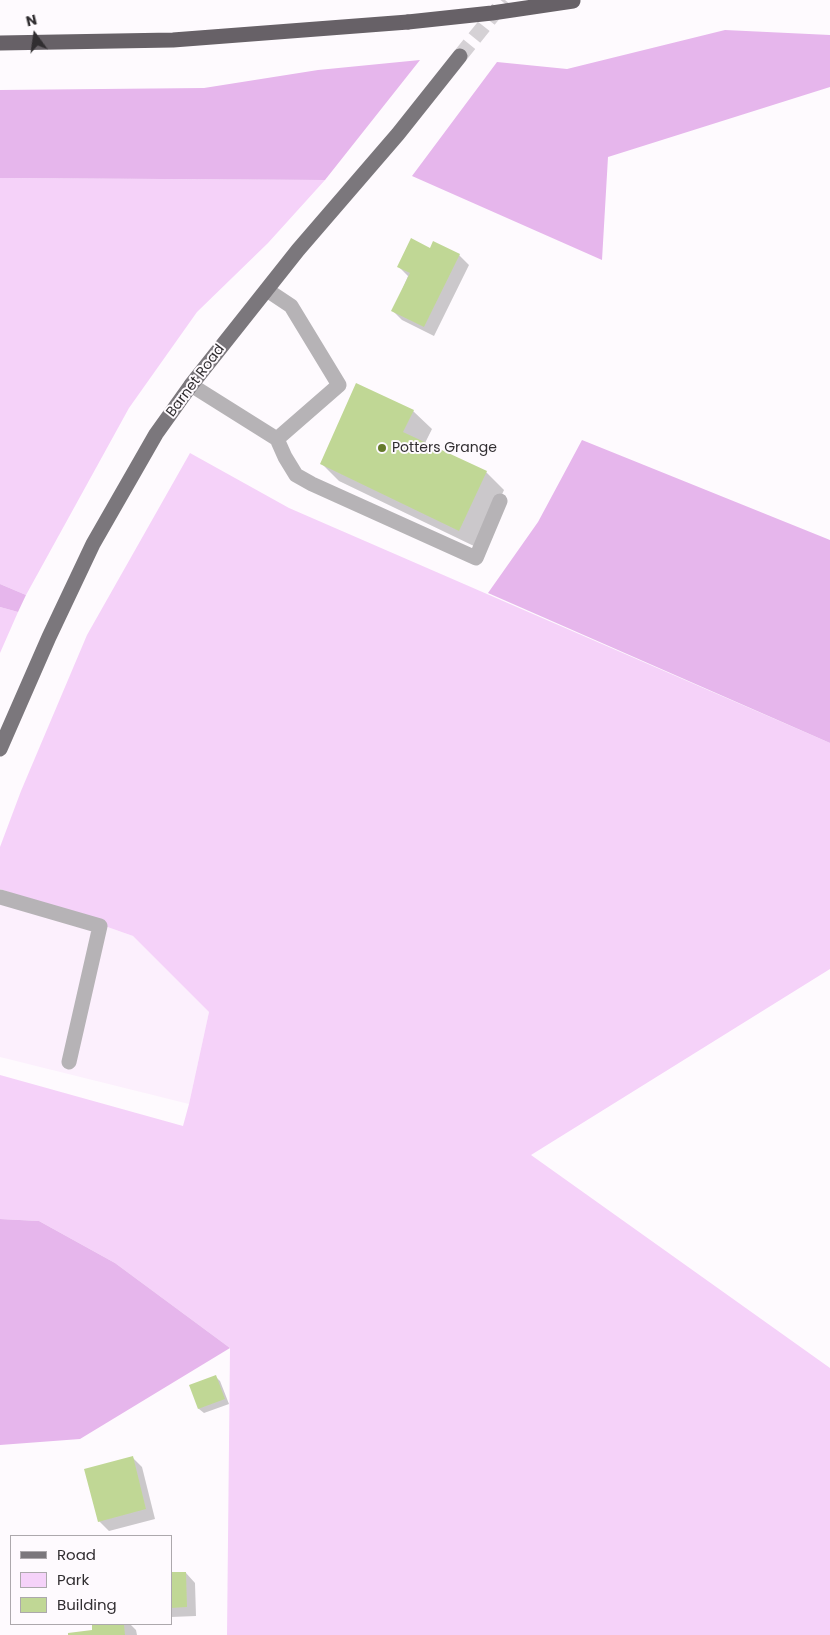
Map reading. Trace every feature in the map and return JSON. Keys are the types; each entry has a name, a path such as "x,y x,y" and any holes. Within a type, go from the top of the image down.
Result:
{"highway":[{"path":"0,44 173,40 408,22 492,13 576,0"}],"main road":[{"name":"Barnet Road","path":"0,749 93,544 156,434 191,385 298,250 398,134 460,56"}],"lane":[{"path":"267,290 291,306 339,385 277,439"},
{"path":"191,385 277,439 284,458 296,475 476,558 500,501"},
{"path":"0,897 100,926 69,1062"}],"shaded area":[{"path":"725,30 830,35 830,87 608,157 602,260 412,176 497,62 567,69"},
{"path":"420,60 325,180 0,178 0,90 204,88 318,70"},
{"path":"582,440 830,540 830,743 488,593 538,522"},
{"path":"0,584 26,595 18,612 0,607"},
{"path":"0,889 133,936 209,1012 189,1104 0,1057"},
{"path":"0,1219 39,1221 115,1263 230,1348 80,1439 0,1445"}],"green space":[{"path":"0,178 325,180 268,243 197,312 129,408 26,595 0,584"},
{"path":"190,453 289,508 830,743 830,969 531,1155 830,1368 830,1635 227,1635 230,1348 115,1263 39,1221 0,1219 0,1075 183,1126 189,1104 209,1012 133,936 0,889 0,847 21,791 87,635"},
{"path":"0,607 18,612 0,653"}],"building":[{"path":"411,238 430,248 433,241 460,254 424,327 391,311 410,273 397,267"},
{"name":"Potters Grange","path":"356,383 414,410 403,432 487,471 459,531 320,464"},
{"path":"216,1375 225,1399 198,1409 189,1385"},
{"path":"133,1456 146,1509 98,1522 84,1469"},
{"path":"172,1572 186,1572 187,1607 172,1608"},
{"path":"92,1625 124,1625 125,1635 68,1635 68,1633 92,1630"}],"tunnel":[{"path":"460,56 505,0"}],"place":[{"name":"Potters Grange","path":"382,448"}]}
